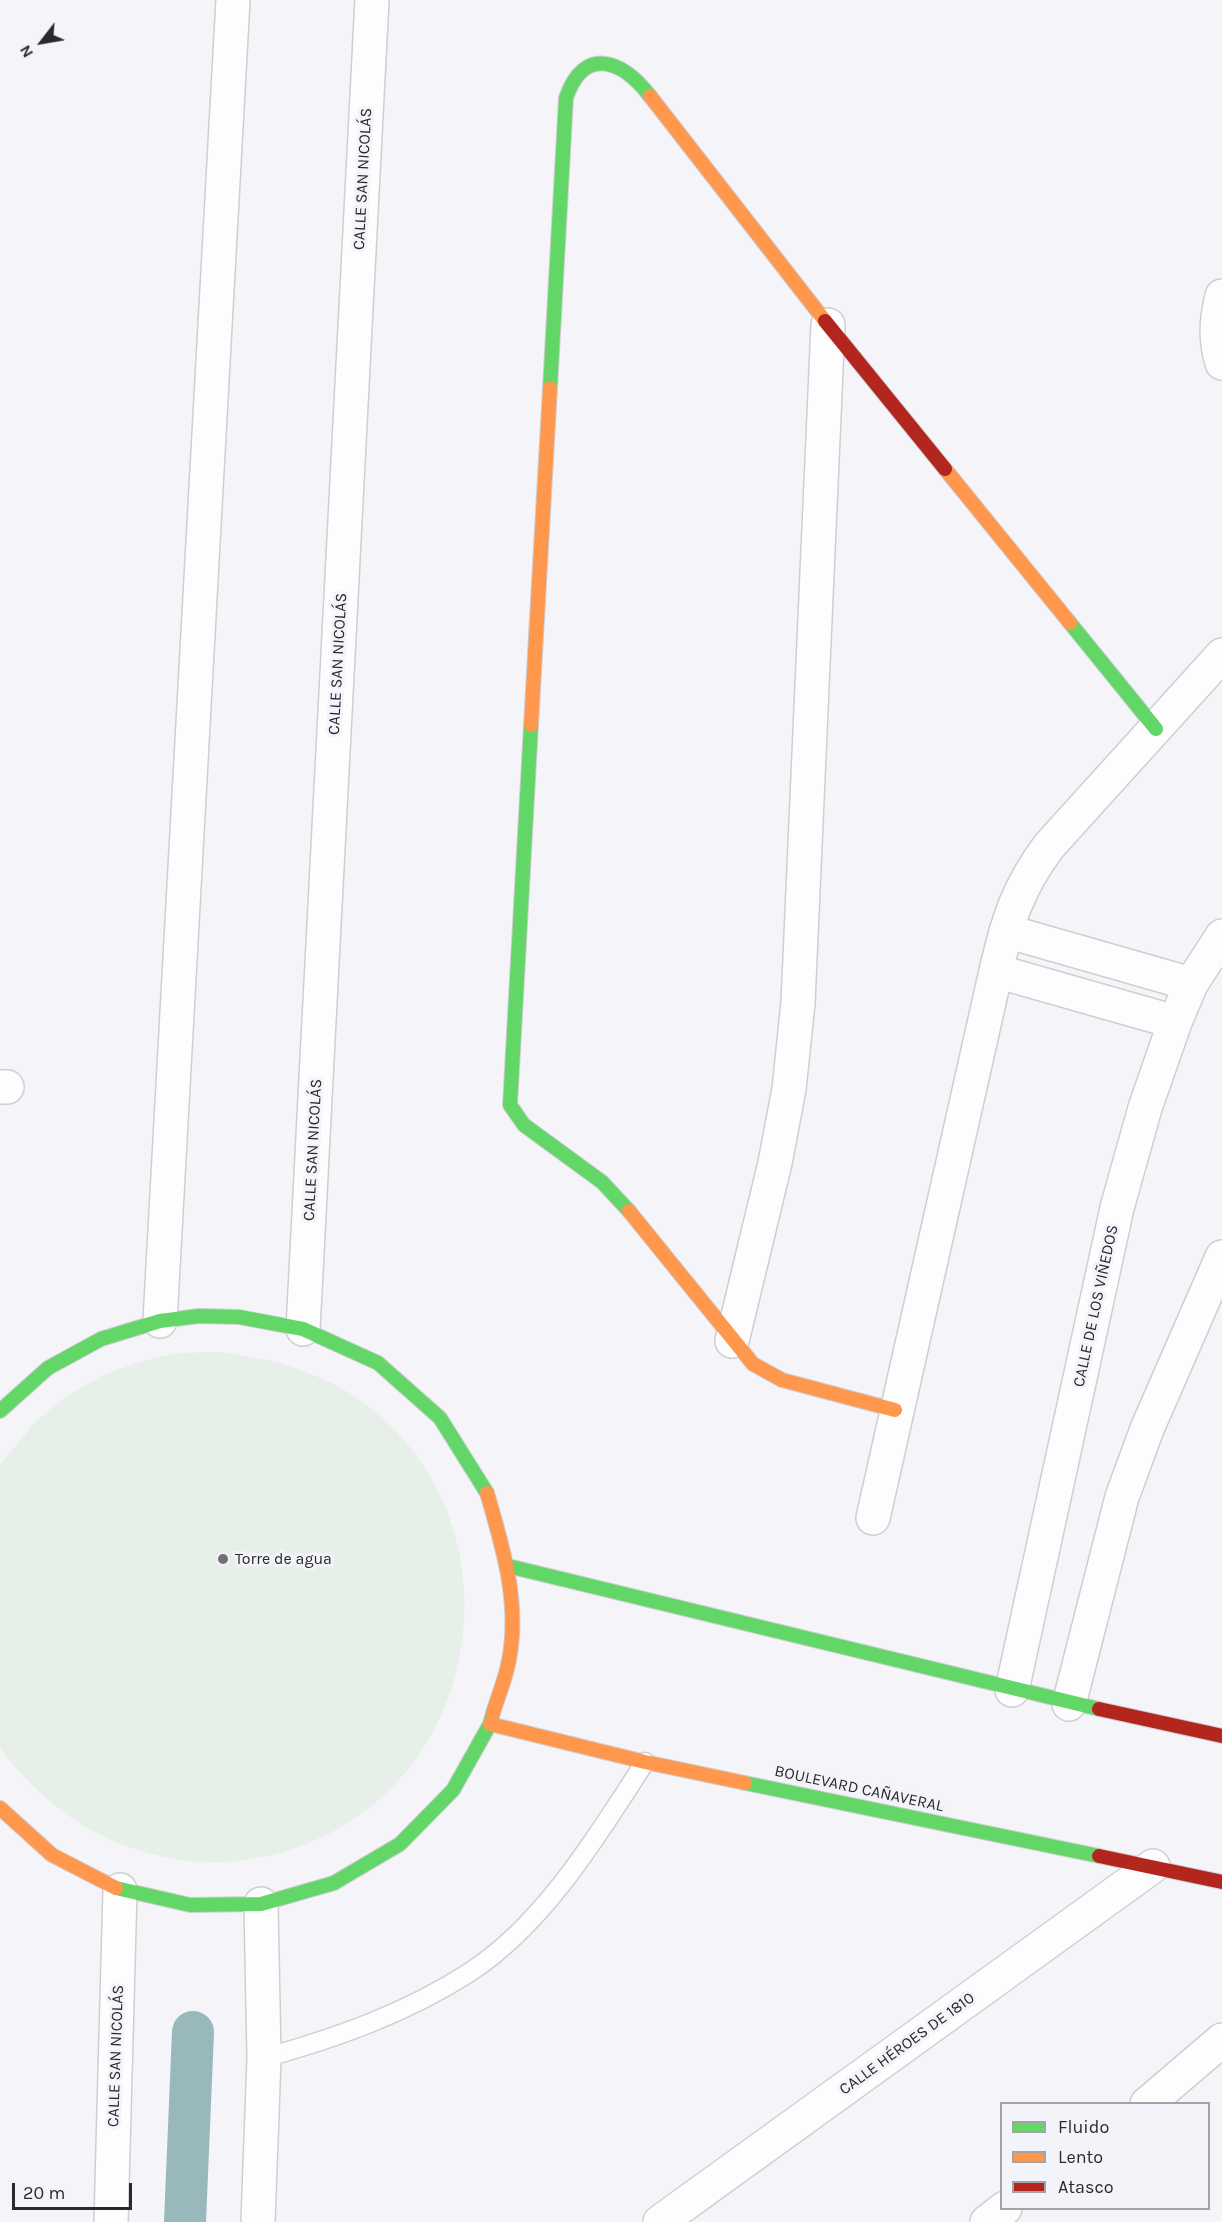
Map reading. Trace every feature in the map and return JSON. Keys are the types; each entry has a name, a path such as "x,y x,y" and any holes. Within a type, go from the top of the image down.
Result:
{"street":[{"path":"160,1321 234,0"},
{"name":"CALLE SAN NICOLÁS","path":"303,1329 372,0"},
{"path":"895,1410 782,1380 753,1364 732,1341 630,1212 593,1175 524,1125 510,1105 566,98 570,83 580,70 589,65 613,63 638,80 828,325 1156,729"},
{"path":"1222,296 1216,319 1217,347 1222,363"},
{"path":"732,1341 775,1163 789,1089 798,1003 828,325"},
{"path":"873,1518 895,1410 996,971 1015,900 1028,874 1049,846 1222,655"},
{"path":"1006,931 1191,984"},
{"name":"CALLE DE LOS VIÑEDOS","path":"1012,1690 1117,1208 1145,1108 1175,1022 1191,984 1222,936"},
{"path":"996,971 1175,1022"},
{"path":"1069,1704 1122,1497 1147,1429 1222,1257"},
{"path":"0,1411 57,1363 101,1339 160,1321 200,1316 239,1317 303,1329 378,1364 440,1418 485,1487 508,1566 512,1613 509,1660 490,1724 453,1790 400,1844 334,1883 261,1904 190,1905 120,1890 52,1855 0,1808"},
{"path":"508,1566 1069,1704 1222,1736"},
{"name":"BOULEVARD CAÑAVERAL","path":"490,1724 645,1762 1222,1882"},
{"name":"CALLE HÉROES DE 1810","path":"660,2222 1153,1866"},
{"name":"CALLE SAN NICOLÁS","path":"111,2222 120,1890"},
{"path":"258,2222 264,2058 261,1904"},
{"path":"1148,2102 1222,2040"},
{"path":"987,2222 1002,2210"}],"lane":[{"path":"264,2058 320,2043 368,2025 419,2001 472,1971 521,1929 564,1881 645,1762"}],"shaded area":[{"path":"217,1352 267,1360 336,1385 376,1413 395,1430 431,1478 454,1532 464,1589 462,1646 447,1701 421,1752 383,1796 334,1831 298,1847 260,1858 202,1862 154,1855 103,1836 58,1808 37,1790 0,1748 0,1465 36,1421 67,1396 101,1376 139,1362 178,1353"}],"waterway":[{"path":"185,2222 193,2032"}],"traffic: fast":[{"path":"550,388 566,98 574,81 583,70 593,65 604,64 616,67 628,74 650,96"},
{"path":"1070,623 1156,729"},
{"path":"531,725 510,1105 524,1125 602,1182 629,1211"},
{"path":"0,1411 48,1368 101,1339 160,1321 199,1316 239,1317 303,1329 378,1363 440,1418 487,1493"},
{"path":"508,1566 1099,1709"},
{"path":"116,1888 190,1905 261,1904 334,1883 400,1844 453,1790 490,1724 493,1713"},
{"path":"745,1783 1099,1856"}],"traffic: slow":[{"path":"650,96 825,321"},
{"path":"531,725 550,388"},
{"path":"945,469 1070,623"},
{"path":"629,1211 753,1364 782,1380 895,1410"},
{"path":"487,1493 504,1555 512,1618 508,1667 493,1713"},
{"path":"490,1724 645,1762 745,1783"},
{"path":"0,1808 52,1855 116,1888"}],"traffic: jam":[{"path":"825,321 945,469"},
{"path":"1099,1709 1222,1736"},
{"path":"1099,1856 1222,1882"}],"place":[{"name":"Torre de agua","path":"223,1559"}]}
